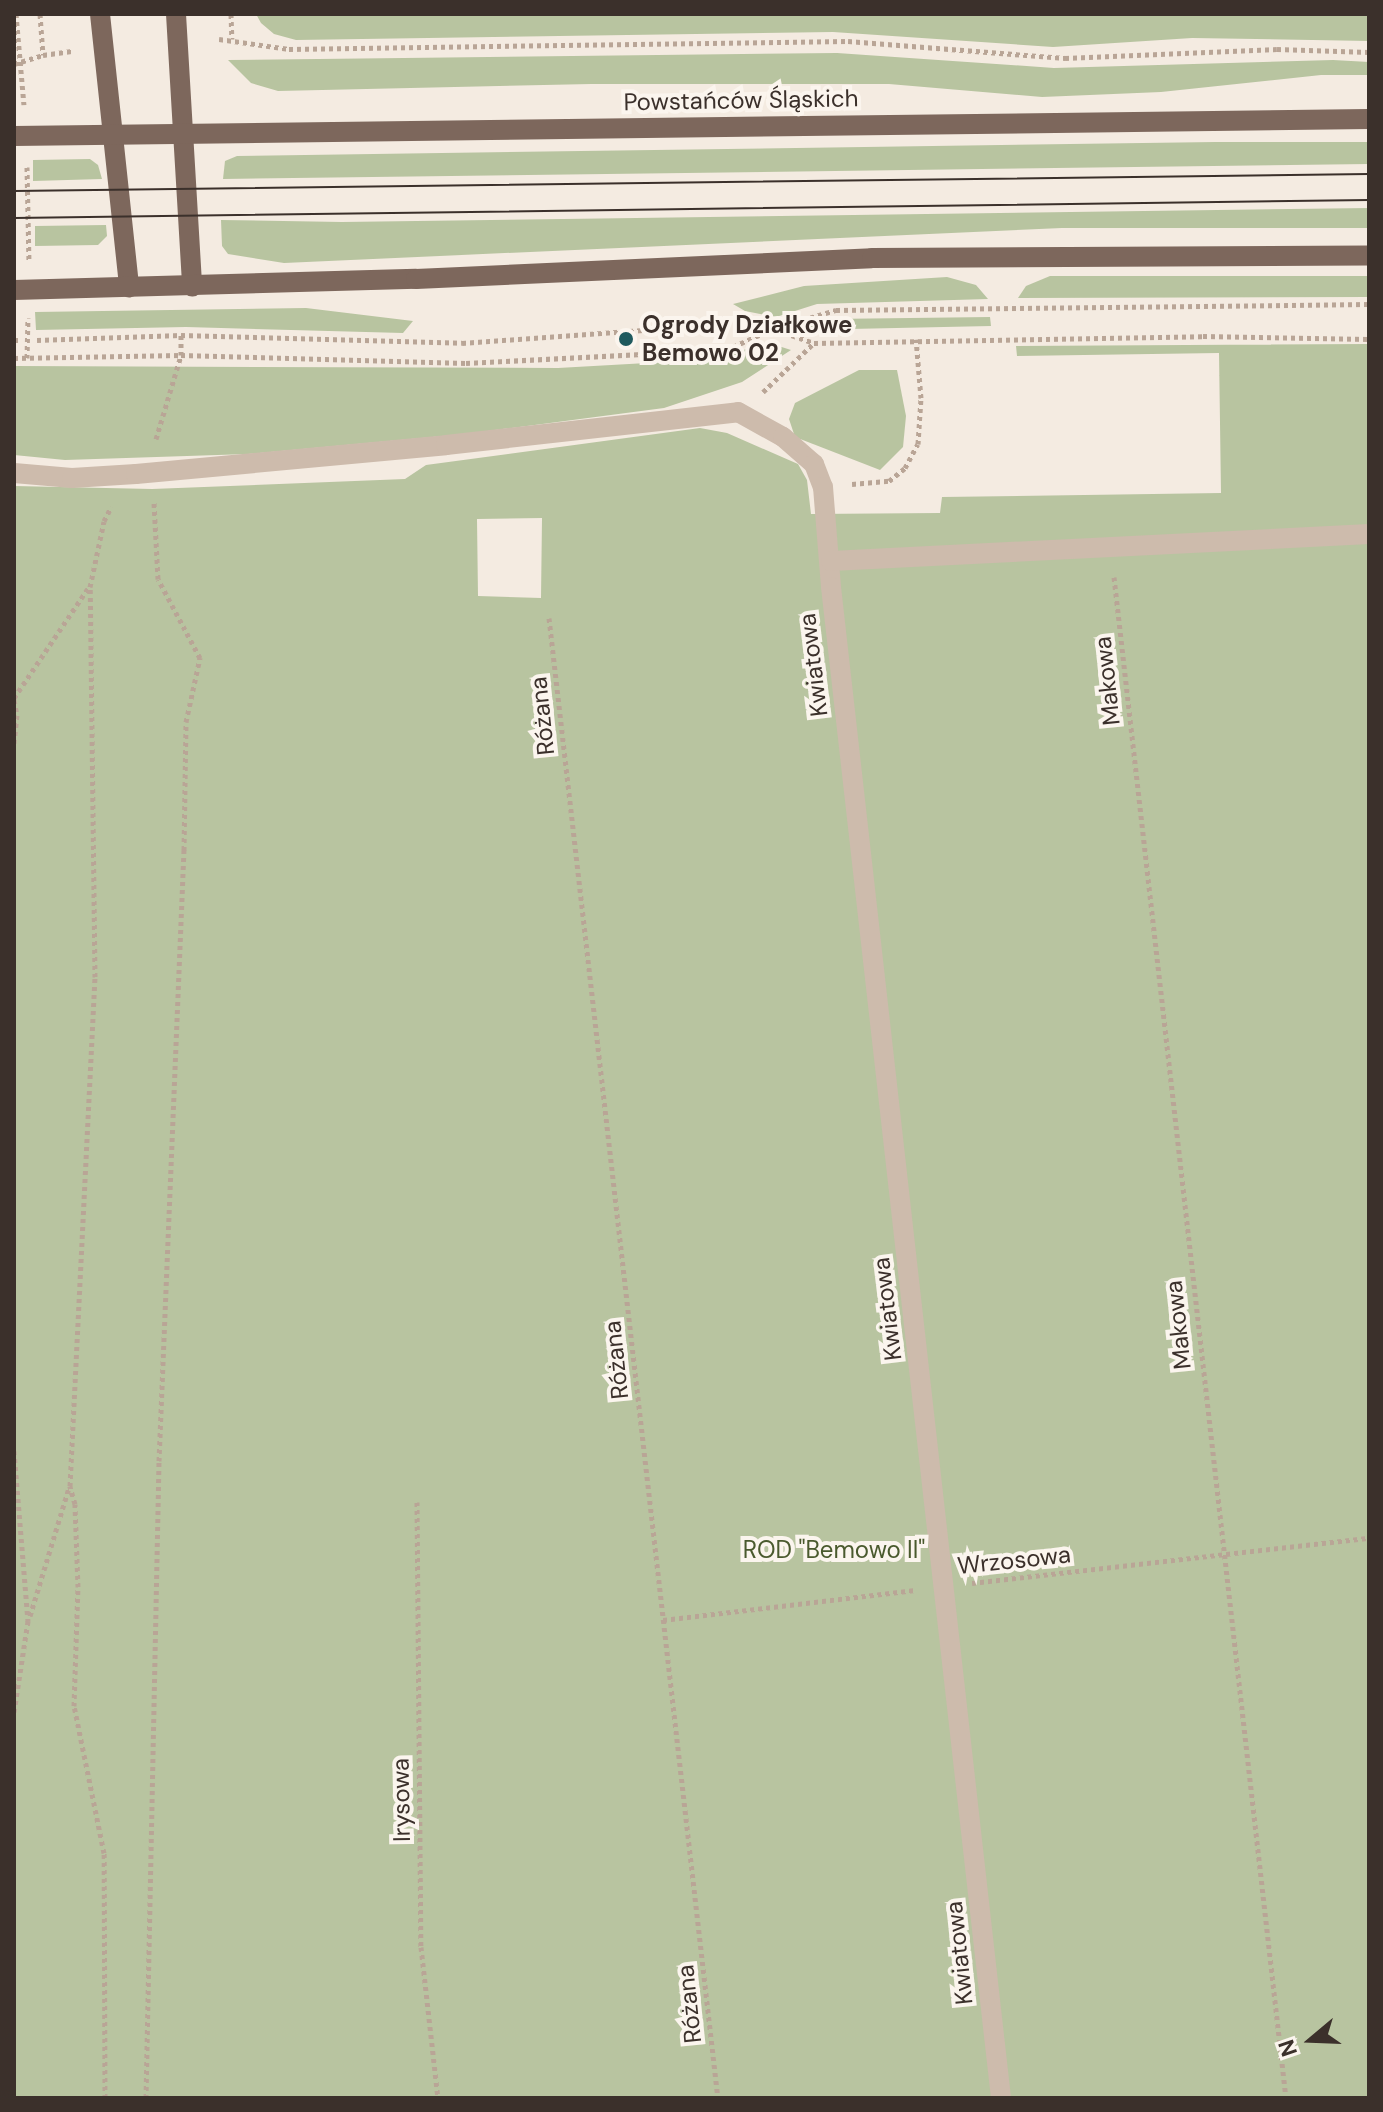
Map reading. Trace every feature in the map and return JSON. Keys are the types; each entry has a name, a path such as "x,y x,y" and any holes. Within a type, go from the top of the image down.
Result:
{"main road":[{"path":"100,14 129,287"},
{"path":"176,14 192,287"},
{"name":"Powstańców Śląskich","path":"20,136 1369,119"},
{"path":"21,289 192,287 872,258 1369,255"}],"lane":[{"path":"14,473 72,478 144,474 446,445 738,412 783,437 814,464 823,487"},
{"name":"Kwiatowa","path":"823,487 831,587 1001,2098"},
{"path":"831,561 1369,534"}],"path":[{"path":"16,14 21,289 27,358"},
{"path":"40,14 43,55"},
{"path":"231,14 232,39"},
{"path":"219,39 289,49 848,41 1065,58 1277,49 1369,52"},
{"path":"17,64 43,55 72,51"},
{"path":"14,358 181,355 482,363 716,351 772,329 836,310 1369,304"},
{"path":"37,340 181,335 462,343 754,322 814,343 916,339 1369,339"},
{"path":"146,2098 159,1461 184,850 186,722 200,658 158,579 144,474 181,355 181,335"},
{"path":"823,487 889,481 905,468 918,444 921,398 916,339"},
{"path":"738,412 779,380 814,343"},
{"path":"14,1712 28,1621 70,1486 95,977 90,587 104,521 119,492 144,474"},
{"name":"Makowa","path":"1110,547 1286,2098"},
{"path":"14,744 17,715 14,699 90,587"},
{"name":"Różana","path":"549,618 718,2098"},
{"path":"14,1451 28,1621"},
{"path":"70,1486 75,1504 78,1587 74,1706 104,1853 105,2098"},
{"name":"Irysowa","path":"417,1502 421,1947 438,2098"},
{"name":"Wrzosowa","path":"663,1620 1369,1538"}],"green space":[{"path":"256,14 1369,14 1369,41 1192,38 1053,47 833,32 296,40 274,34"},
{"path":"837,53 1054,68 1333,60 1369,62 1369,75 1321,75 1161,92 1042,97 889,84 591,84 278,91 251,83 228,60"},
{"path":"1369,142 1369,164 223,179 225,161 237,156"},
{"path":"90,159 98,165 102,179 33,181 33,160"},
{"path":"1369,208 1369,228 1062,228 284,263 228,254 222,246 221,220 342,222"},
{"path":"106,225 107,236 98,245 35,246 35,226"},
{"path":"1050,276 1369,276 1369,297 1018,298 1026,286"},
{"path":"947,277 976,285 988,299 817,304 776,317 745,311 733,304 804,286"},
{"path":"306,308 413,321 403,333 186,327 36,330 35,312"},
{"path":"990,317 991,326 802,330 795,327 830,319"},
{"path":"766,342 791,350 742,382 664,408 465,434 248,454 65,460 14,455 14,366 558,368 718,359"},
{"name":"ROD \"Bemowo II\"","path":"1369,344 1369,2098 14,2098 14,486 152,489 405,479 426,465 700,428 727,433 798,464 807,480 811,514 940,513 942,497 1221,493 1219,353 1017,356 1016,346","holes":["542,518 541,598 478,596 477,519"]},
{"path":"859,370 897,370 906,416 903,447 880,470 795,437 789,419 795,403"}],"tram line":[{"path":"14,191 1369,174"},
{"path":"14,218 1369,200"}],"place":[{"name":"Ogrody Działkowe Bemowo 02","path":"626,339"}]}
